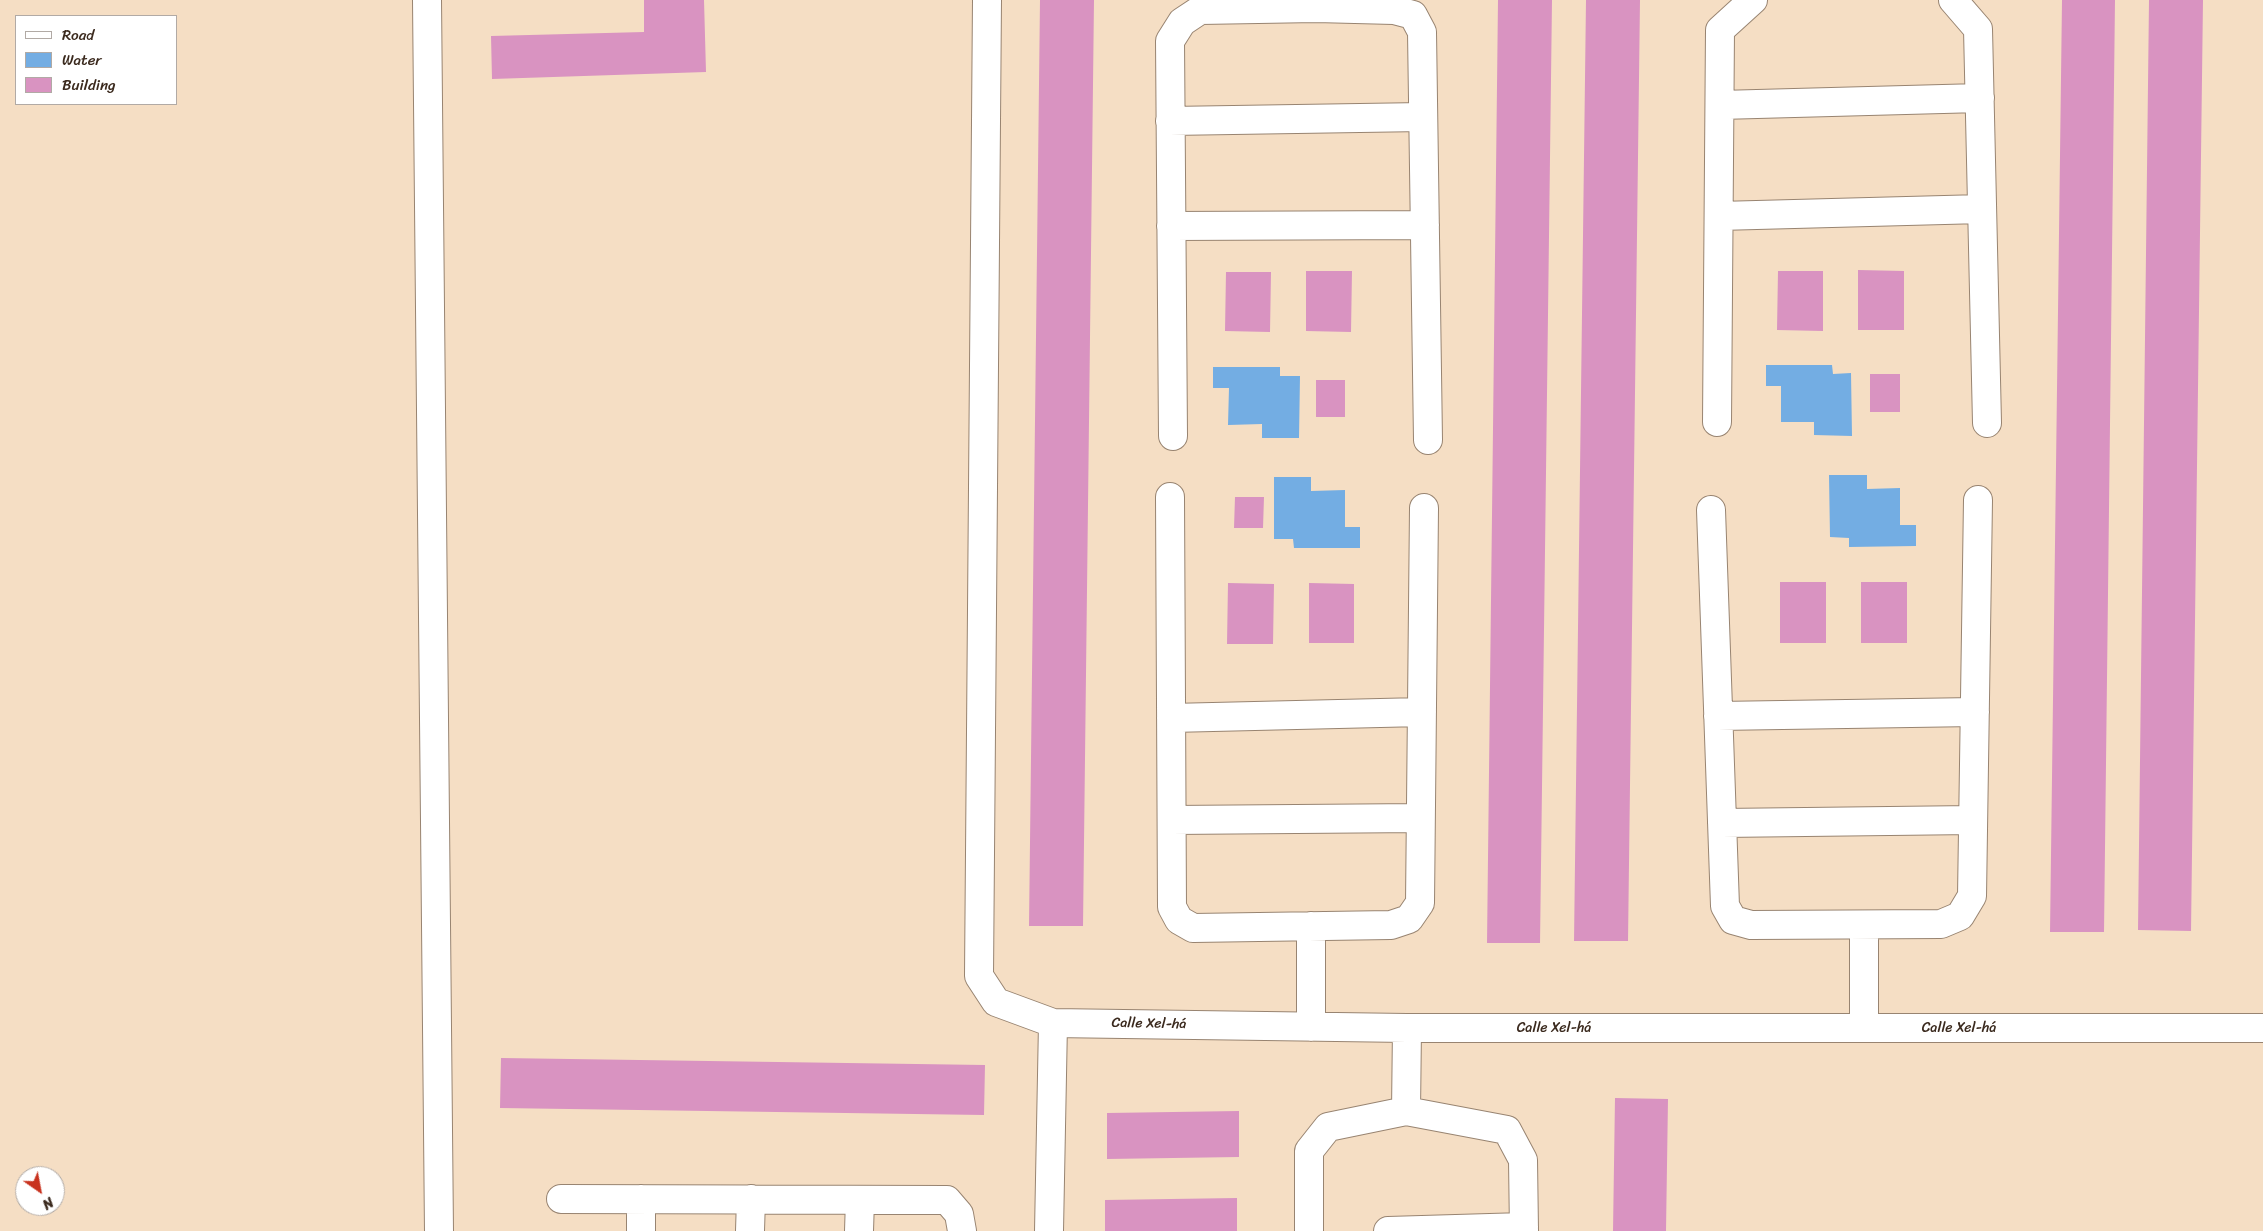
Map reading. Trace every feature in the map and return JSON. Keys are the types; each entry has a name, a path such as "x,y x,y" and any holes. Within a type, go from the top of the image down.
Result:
{"street":[{"path":"427,0 440,1231"},
{"name":"Calle Xel-há","path":"988,0 978,976 996,1002 1053,1023 1407,1028 2263,1028"},
{"path":"1717,422 1720,30 1753,0"},
{"path":"1953,0 1978,28 1987,423"},
{"path":"1173,436 1170,41 1182,22 1200,10 1316,4 1394,10 1413,15 1422,32 1428,440"},
{"path":"1720,106 1980,98"},
{"path":"1170,121 1423,118"},
{"path":"1719,216 1982,210"},
{"path":"1171,226 1425,224"},
{"path":"1170,498 1172,907 1179,920 1193,928 1391,925 1409,919 1420,903 1424,508"},
{"path":"1711,510 1725,906 1733,920 1751,925 1941,924 1960,916 1972,896 1978,500"},
{"path":"1171,718 1422,712"},
{"path":"1718,716 1975,712"},
{"path":"1172,820 1420,818"},
{"path":"1722,823 1973,820"},
{"path":"1864,924 1864,1028"},
{"path":"1311,926 1312,1027"},
{"path":"1049,1231 1053,1023"},
{"path":"1406,1111 1407,1028"},
{"path":"1309,1231 1310,1150 1328,1127 1406,1111 1507,1130 1523,1160 1524,1229 1388,1231"},
{"path":"561,1199 947,1200 959,1214 962,1231"},
{"path":"641,1199 641,1231"},
{"path":"750,1199 750,1231"},
{"path":"859,1231 860,1200"}],"water":[{"path":"1766,365 1832,365 1833,374 1851,373 1852,436 1814,435 1814,422 1781,422 1781,386 1766,386"},
{"path":"1213,367 1280,367 1280,376 1300,376 1299,438 1262,438 1262,424 1228,425 1229,388 1213,388"},
{"path":"1829,475 1867,475 1867,489 1900,488 1900,525 1916,525 1916,546 1849,547 1849,538 1830,537"},
{"path":"1274,477 1311,477 1311,491 1345,490 1345,527 1360,527 1360,548 1294,548 1293,539 1274,539"}],"building":[{"path":"644,0 704,0 706,72 492,79 491,36 644,32"},
{"path":"1040,0 1094,0 1083,926 1029,926"},
{"path":"1498,0 1552,0 1540,943 1487,943"},
{"path":"1586,0 1640,0 1628,941 1574,941"},
{"path":"2062,0 2115,0 2104,932 2050,932"},
{"path":"2149,0 2203,0 2191,931 2138,930"},
{"path":"1858,270 1904,271 1904,330 1858,330"},
{"path":"1306,271 1352,271 1351,332 1306,331"},
{"path":"1778,271 1823,271 1823,331 1777,330"},
{"path":"1226,272 1271,272 1270,332 1225,331"},
{"path":"1870,374 1900,374 1900,412 1870,412"},
{"path":"1316,380 1345,380 1345,417 1316,417"},
{"path":"1235,497 1264,497 1263,528 1234,528"},
{"path":"1780,582 1826,582 1826,643 1780,643"},
{"path":"1861,582 1907,582 1907,643 1861,643"},
{"path":"1228,583 1274,584 1273,644 1227,644"},
{"path":"1309,583 1354,584 1354,643 1309,643"},
{"path":"501,1058 985,1065 984,1115 500,1108"},
{"path":"1615,1098 1668,1099 1666,1231 1613,1231"},
{"path":"1239,1111 1239,1157 1107,1159 1107,1113"},
{"path":"1237,1198 1237,1231 1105,1231 1105,1200"}]}
